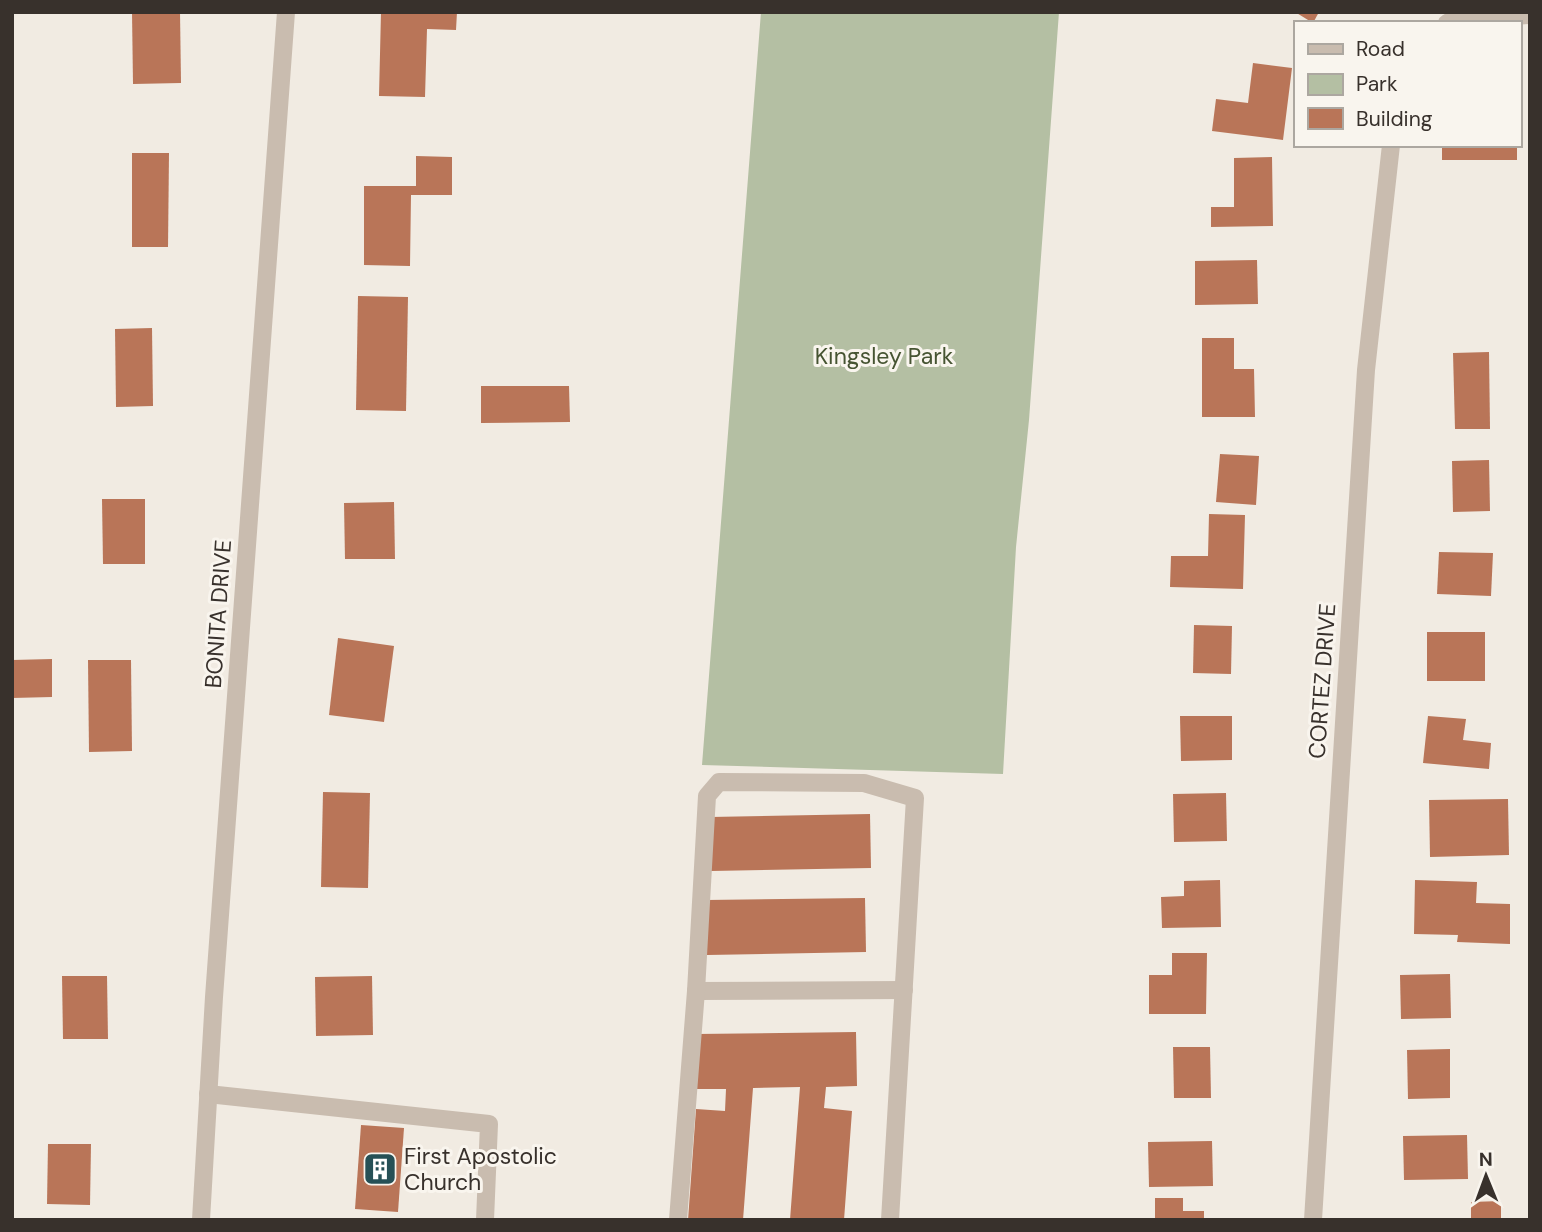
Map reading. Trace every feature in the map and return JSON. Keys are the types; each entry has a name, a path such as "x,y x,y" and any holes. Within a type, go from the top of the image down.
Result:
{"street":[{"name":"BONITA DRIVE","path":"201,1220 286,12"},
{"path":"1451,21 1456,18 1530,15"},
{"name":"CORTEZ DRIVE","path":"1313,1220 1366,370 1391,147"},
{"path":"678,1220 696,991 707,796 719,782 864,783 915,798 890,1220"},
{"path":"696,991 904,990"},
{"path":"208,1094 489,1124 485,1220"}],"green space":[{"name":"Kingsley Park","path":"761,12 1059,12 1029,420 1016,547 1003,774 702,765"}],"building":[{"path":"132,12 180,12 181,83 133,84"},
{"path":"381,12 457,12 456,30 427,29 425,97 379,96"},
{"path":"1295,12 1319,12 1314,21"},
{"path":"1253,63 1292,68 1283,140 1212,131 1216,99 1248,103"},
{"path":"1442,147 1517,147 1517,160 1442,160"},
{"path":"132,153 169,153 168,247 132,247"},
{"path":"416,156 452,157 452,195 411,195 410,266 364,265 364,186 416,186"},
{"path":"1272,157 1273,226 1211,227 1211,207 1234,207 1234,158"},
{"path":"1257,260 1258,304 1195,305 1195,261"},
{"path":"358,296 408,297 406,411 356,410"},
{"path":"152,328 153,406 116,407 115,329"},
{"path":"1202,338 1234,338 1234,369 1254,369 1255,417 1202,417"},
{"path":"1489,352 1490,429 1455,429 1453,353"},
{"path":"481,386 569,386 570,422 481,423"},
{"path":"1220,454 1259,456 1256,505 1216,502"},
{"path":"1489,460 1490,511 1453,512 1452,461"},
{"path":"102,499 145,499 145,564 103,564"},
{"path":"394,502 395,559 345,559 344,503"},
{"path":"1209,514 1245,515 1243,589 1170,587 1171,556 1208,556"},
{"path":"1439,552 1493,553 1491,596 1437,594"},
{"path":"1194,625 1232,626 1231,674 1193,673"},
{"path":"1427,632 1485,632 1485,681 1427,681"},
{"path":"338,638 394,646 384,722 329,715"},
{"path":"52,659 52,697 12,698 12,660"},
{"path":"88,660 131,660 132,751 89,752"},
{"path":"1180,716 1232,716 1232,760 1181,761"},
{"path":"1428,716 1466,719 1463,740 1491,743 1489,769 1423,763"},
{"path":"323,792 370,793 368,888 321,887"},
{"path":"1226,793 1227,841 1174,842 1173,794"},
{"path":"1508,799 1509,855 1430,857 1429,800"},
{"path":"870,814 871,868 711,871 710,817"},
{"path":"1220,880 1221,927 1162,928 1161,897 1184,896 1184,881"},
{"path":"1415,880 1477,882 1476,903 1510,904 1510,944 1457,942 1458,935 1414,934"},
{"path":"865,898 866,952 707,955 706,900"},
{"path":"1172,953 1207,953 1206,1014 1149,1014 1149,975 1172,975"},
{"path":"1450,974 1451,1018 1401,1019 1400,975"},
{"path":"62,976 107,976 108,1039 63,1039"},
{"path":"372,976 373,1035 316,1036 315,977"},
{"path":"856,1032 857,1086 826,1087 824,1108 852,1111 844,1220 790,1220 800,1087 753,1088 743,1220 688,1220 696,1109 725,1111 726,1089 697,1089 696,1034"},
{"path":"1173,1047 1210,1047 1211,1098 1174,1098"},
{"path":"1450,1049 1450,1098 1408,1099 1407,1050"},
{"name":"First Apostolic Church","path":"361,1125 404,1128 398,1212 355,1209"},
{"path":"1467,1135 1468,1179 1404,1180 1403,1136"},
{"path":"1212,1141 1213,1186 1149,1187 1148,1142"},
{"path":"48,1144 91,1144 90,1205 47,1204"},
{"path":"1155,1198 1183,1198 1183,1211 1204,1211 1204,1220 1155,1220"},
{"path":"1501,1201 1501,1220 1471,1220 1471,1202"}],"place":[{"name":"First Apostolic Church","path":"380,1169"}]}
